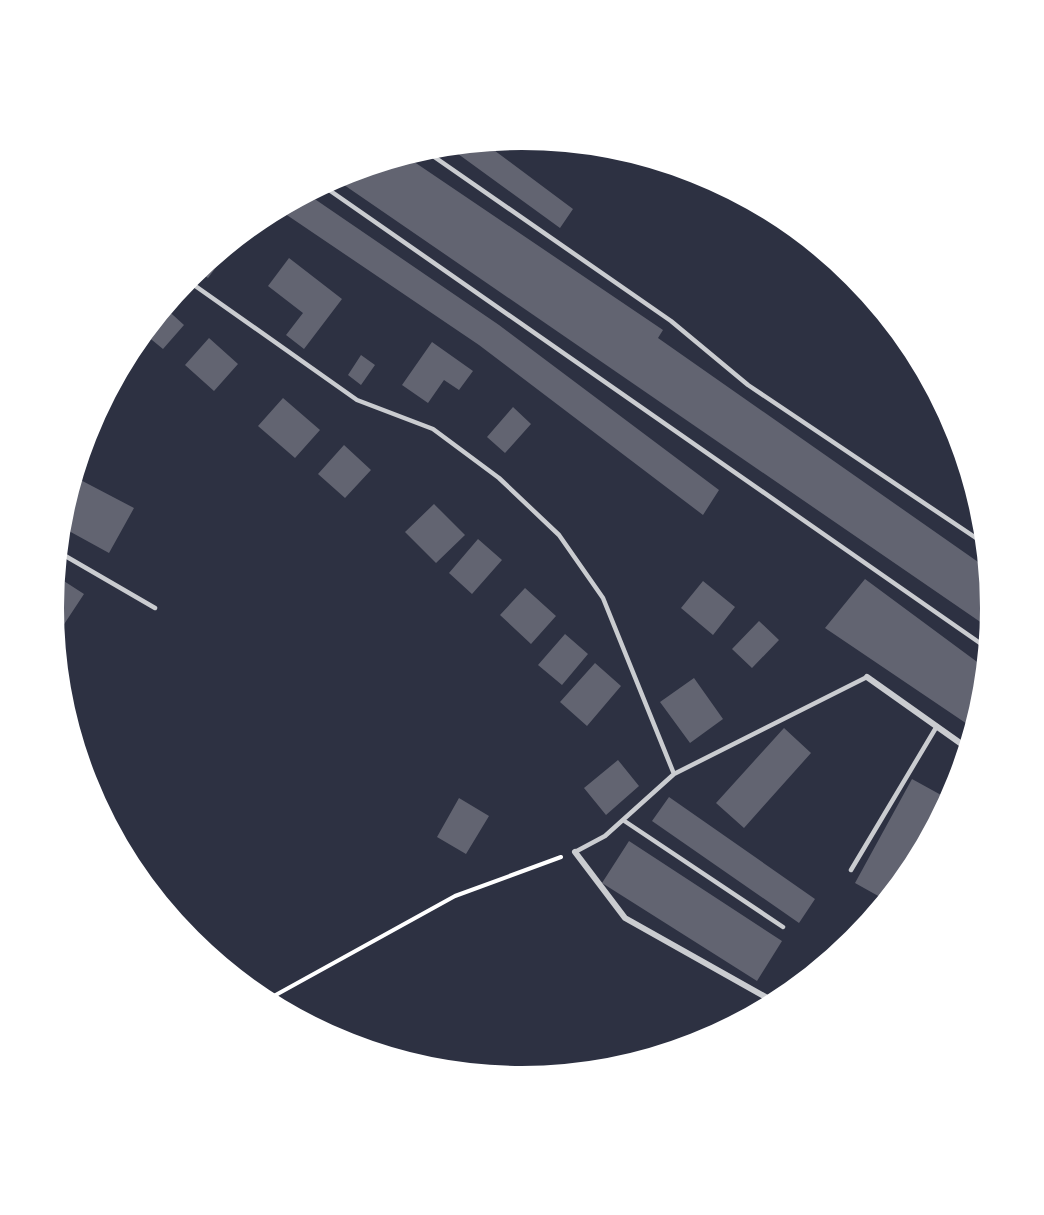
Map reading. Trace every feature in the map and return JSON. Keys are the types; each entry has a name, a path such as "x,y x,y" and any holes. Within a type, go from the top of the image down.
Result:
{"street":[{"path":"867,677 963,745"},
{"path":"575,852 625,918 768,999"}],"lane":[{"path":"431,154 671,321 747,385 979,540"},
{"path":"327,189 982,645"},
{"path":"192,284 357,400 433,429 499,478 559,535 603,598 674,774"},
{"path":"63,554 155,608"},
{"path":"575,852 605,836 674,774 867,677"},
{"path":"851,870 936,726"},
{"path":"623,820 783,927"}],"path":[{"path":"273,997 455,896 575,852"}],"building":[{"path":"489,146 573,209 560,228 453,150"},
{"path":"410,159 663,330 658,338 982,565 983,624 341,183"},
{"path":"311,197 499,325 719,490 703,515 479,345 283,212"},
{"path":"228,251 208,278 202,274"},
{"path":"289,258 342,299 304,349 286,335 303,313 268,286"},
{"path":"168,311 184,325 163,349 148,337"},
{"path":"209,338 238,364 214,391 185,365"},
{"path":"432,342 473,371 459,390 444,380 428,403 402,385"},
{"path":"361,355 375,365 361,385 348,375"},
{"path":"283,398 320,430 295,458 258,426"},
{"path":"513,407 531,424 505,453 487,437"},
{"path":"344,445 371,470 345,498 318,474"},
{"path":"79,479 134,508 109,553 67,530"},
{"path":"434,504 465,535 436,563 405,532"},
{"path":"478,539 502,560 472,594 449,573"},
{"path":"61,579 84,594 61,629"},
{"path":"865,579 980,664 968,725 825,628"},
{"path":"703,581 735,607 713,635 681,608"},
{"path":"525,588 556,616 531,644 500,615"},
{"path":"759,621 779,640 752,668 732,649"},
{"path":"565,634 588,654 562,685 538,665"},
{"path":"595,663 621,686 587,726 560,702"},
{"path":"694,678 723,719 690,743 660,702"},
{"path":"784,728 811,753 744,828 716,803"},
{"path":"618,760 639,786 606,815 584,788"},
{"path":"912,779 943,796 922,839 881,898 855,883"},
{"path":"669,797 815,899 799,923 652,821"},
{"path":"459,798 489,816 466,854 437,837"},
{"path":"629,841 782,941 757,981 602,883"}]}
